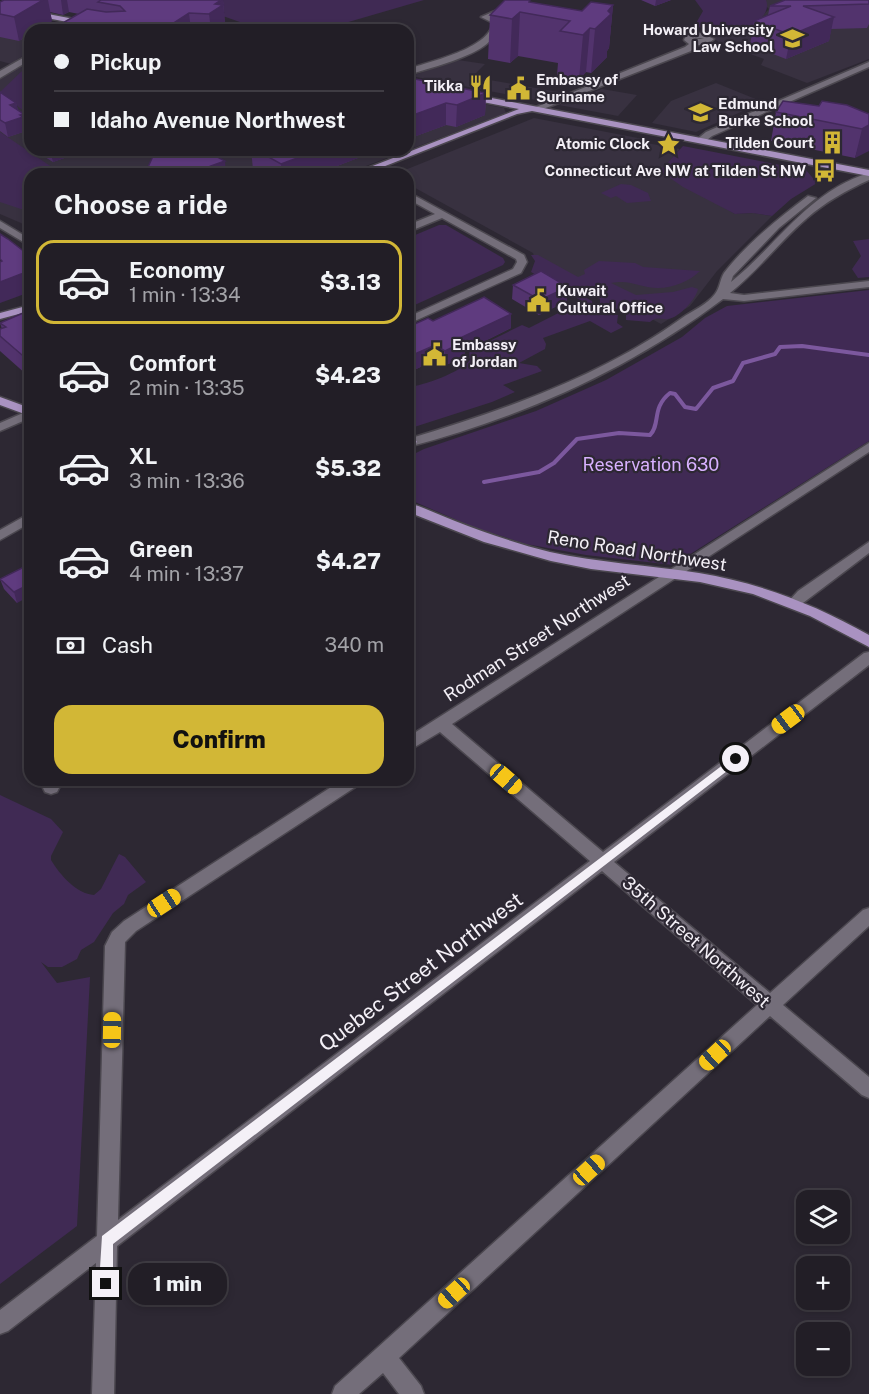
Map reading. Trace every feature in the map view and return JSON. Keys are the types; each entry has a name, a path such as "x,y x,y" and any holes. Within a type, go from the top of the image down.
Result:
{"main road":[{"path":"0,7 89,24"},
{"path":"452,93 865,174"},
{"path":"414,153 515,112 534,109"},
{"path":"393,168 508,122 534,109"},
{"path":"376,168 406,156"},
{"path":"0,316 24,310"},
{"path":"0,322 24,316"},
{"path":"0,401 24,410"},
{"name":"Reno Road Northwest","path":"414,509 485,538 533,552 581,562 737,585 794,603 829,619 869,642"}],"street":[{"path":"414,70 480,45 495,33 497,22"},
{"path":"534,109 688,49 694,43"},
{"path":"0,75 24,60"},
{"path":"700,141 711,133 869,64"},
{"path":"414,441 495,415 586,377 661,337 692,317 752,269 796,222 865,174 869,165"},
{"path":"720,295 728,275 784,218 819,192 865,174"},
{"path":"414,198 520,257 521,267 517,271 414,318"},
{"path":"414,226 443,214"},
{"path":"784,218 796,222"},
{"path":"0,224 24,239"},
{"path":"720,295 744,298 869,284"},
{"path":"0,420 24,413"},
{"path":"0,426 24,414"},
{"name":"Rodman Street Northwest","path":"414,741 869,447"},
{"path":"0,536 24,521"},
{"path":"794,603 802,594 869,546"},
{"name":"Quebec Street Northwest","path":"0,1323 869,657"},
{"name":"35th Street Northwest","path":"441,724 869,1089"},
{"path":"103,1394 114,946 118,937 130,926 345,786"},
{"path":"343,1394 869,915"},
{"path":"384,1357 413,1394"}],"shaded area":[{"name":"Howard University Law School","path":"760,0 869,0 869,59 807,83 761,65 764,59 720,43 709,35 723,33 763,15 769,9"},
{"path":"0,14 56,24 24,24 24,55 11,64 0,61"},
{"path":"458,60 485,64 472,77 559,92 536,100 414,75"},
{"path":"24,64 24,156 392,156 361,168 24,168 24,225 0,214 0,77"},
{"name":"Edmund Burke School","path":"716,83 763,102 696,132 652,123 671,101"},
{"path":"602,89 637,95 618,116 559,105"},
{"path":"414,91 504,108 506,113 414,148"},
{"path":"534,118 643,139 641,142 680,149 661,171 735,214 753,213 772,216 717,271 690,306 661,324 543,260 535,259 533,253 414,187 414,168 410,168"}],"green space":[{"path":"152,0 424,0 340,24 245,24 220,15"},
{"path":"695,0 766,0 767,7 759,20 751,26 734,33 718,35 695,25 703,11"},
{"path":"22,71 24,71 24,111 0,92"},
{"path":"0,132 24,148 24,156 35,156 53,168 24,168 24,210 0,202"},
{"path":"683,146 806,170 817,183 791,199 772,216 752,213 735,214 683,187 660,171"},
{"path":"621,184 631,185 648,193 651,201 627,203 616,196 611,198 601,193"},
{"path":"439,225 446,225 503,258 505,262 503,265 414,305 414,235"},
{"path":"869,239 869,277 858,278 852,269 861,256 853,241"},
{"path":"531,255 538,255 578,277 585,274 584,270 599,261 700,271 686,281 664,288 651,288 625,282 611,283 636,295 673,292 692,287 698,289 691,303 682,312 672,318 655,319 650,322 626,320 626,315 630,311 604,309 600,307 600,299 584,291 583,296 592,301 593,311 601,315 618,315 617,323 623,327 611,333 590,321 543,338 546,344 545,349 519,363 537,366 542,371 503,385 515,392 492,402 414,427 414,386 459,369 470,360 469,351 522,325 529,328 582,301 531,272 535,261"},
{"name":"Reservation 630","path":"869,290 869,441 673,565 586,555 526,544 473,527 414,502 414,454 536,411 606,380 682,337 705,318 727,306"},
{"path":"0,795 51,819 63,832 51,860 59,872 81,891 94,895 101,889 119,854 125,857 146,882 128,895 124,904 113,913 94,942 81,950 77,959 62,967 48,967 41,962 57,983 90,977 77,1226 0,1284"}],"building":[{"path":"4,0 43,0 14,17 0,14 0,2"},
{"path":"101,0 221,0 215,4 223,5 209,14 189,13 172,24 61,24 87,9 106,12 125,11 120,6 98,2"},
{"path":"505,0 530,0 529,2 582,11 591,2 613,5 608,11 611,14 595,29 590,28 583,35 560,31 570,21 520,12 512,19 490,15"},
{"path":"785,0 869,0 869,4 803,6 834,17 791,35 754,21 791,6 770,6"},
{"path":"414,80 486,93 457,105 446,103 414,115"},
{"path":"0,92 16,103 10,105 24,114 20,115 23,117 5,123 0,120"},
{"path":"783,101 819,106 822,101 847,105 869,114 869,125 862,129 776,112"},
{"path":"153,156 216,156 225,161 211,166 214,168 148,168"},
{"path":"267,156 303,156 281,164"},
{"path":"0,234 24,251 24,273 0,282 0,262 2,261 0,259"},
{"path":"541,271 568,287 540,300 513,285"},
{"path":"484,297 511,314 460,338 465,341 445,351 435,345 414,354 414,324 428,318 433,321"},
{"path":"24,313 24,354 22,355 0,336 0,329 6,327 0,323"},
{"path":"24,567 24,587 14,592 0,579"}],"waterway":[{"path":"484,482 539,472 554,463 577,439 619,433 650,435 655,426 660,404 670,393 675,394 685,407 696,409 713,388 733,381 743,363 775,354 780,347 802,346 869,355"}],"place":[{"name":"Howard University Law School","path":"792,39"},
{"name":"Tikka","path":"481,86"},
{"name":"Embassy of Suriname","path":"518,89"},
{"name":"Edmund Burke School","path":"700,113"},
{"name":"Tilden Court","path":"832,143"},
{"name":"Atomic Clock","path":"668,144"},
{"name":"Connecticut Ave NW at Tilden St NW","path":"824,171"},
{"name":"Kuwait Cultural Office","path":"539,300"},
{"name":"Embassy of Jordan","path":"434,354"}],"route":[{"path":"106,1284 107,1241 736,759"}]}
